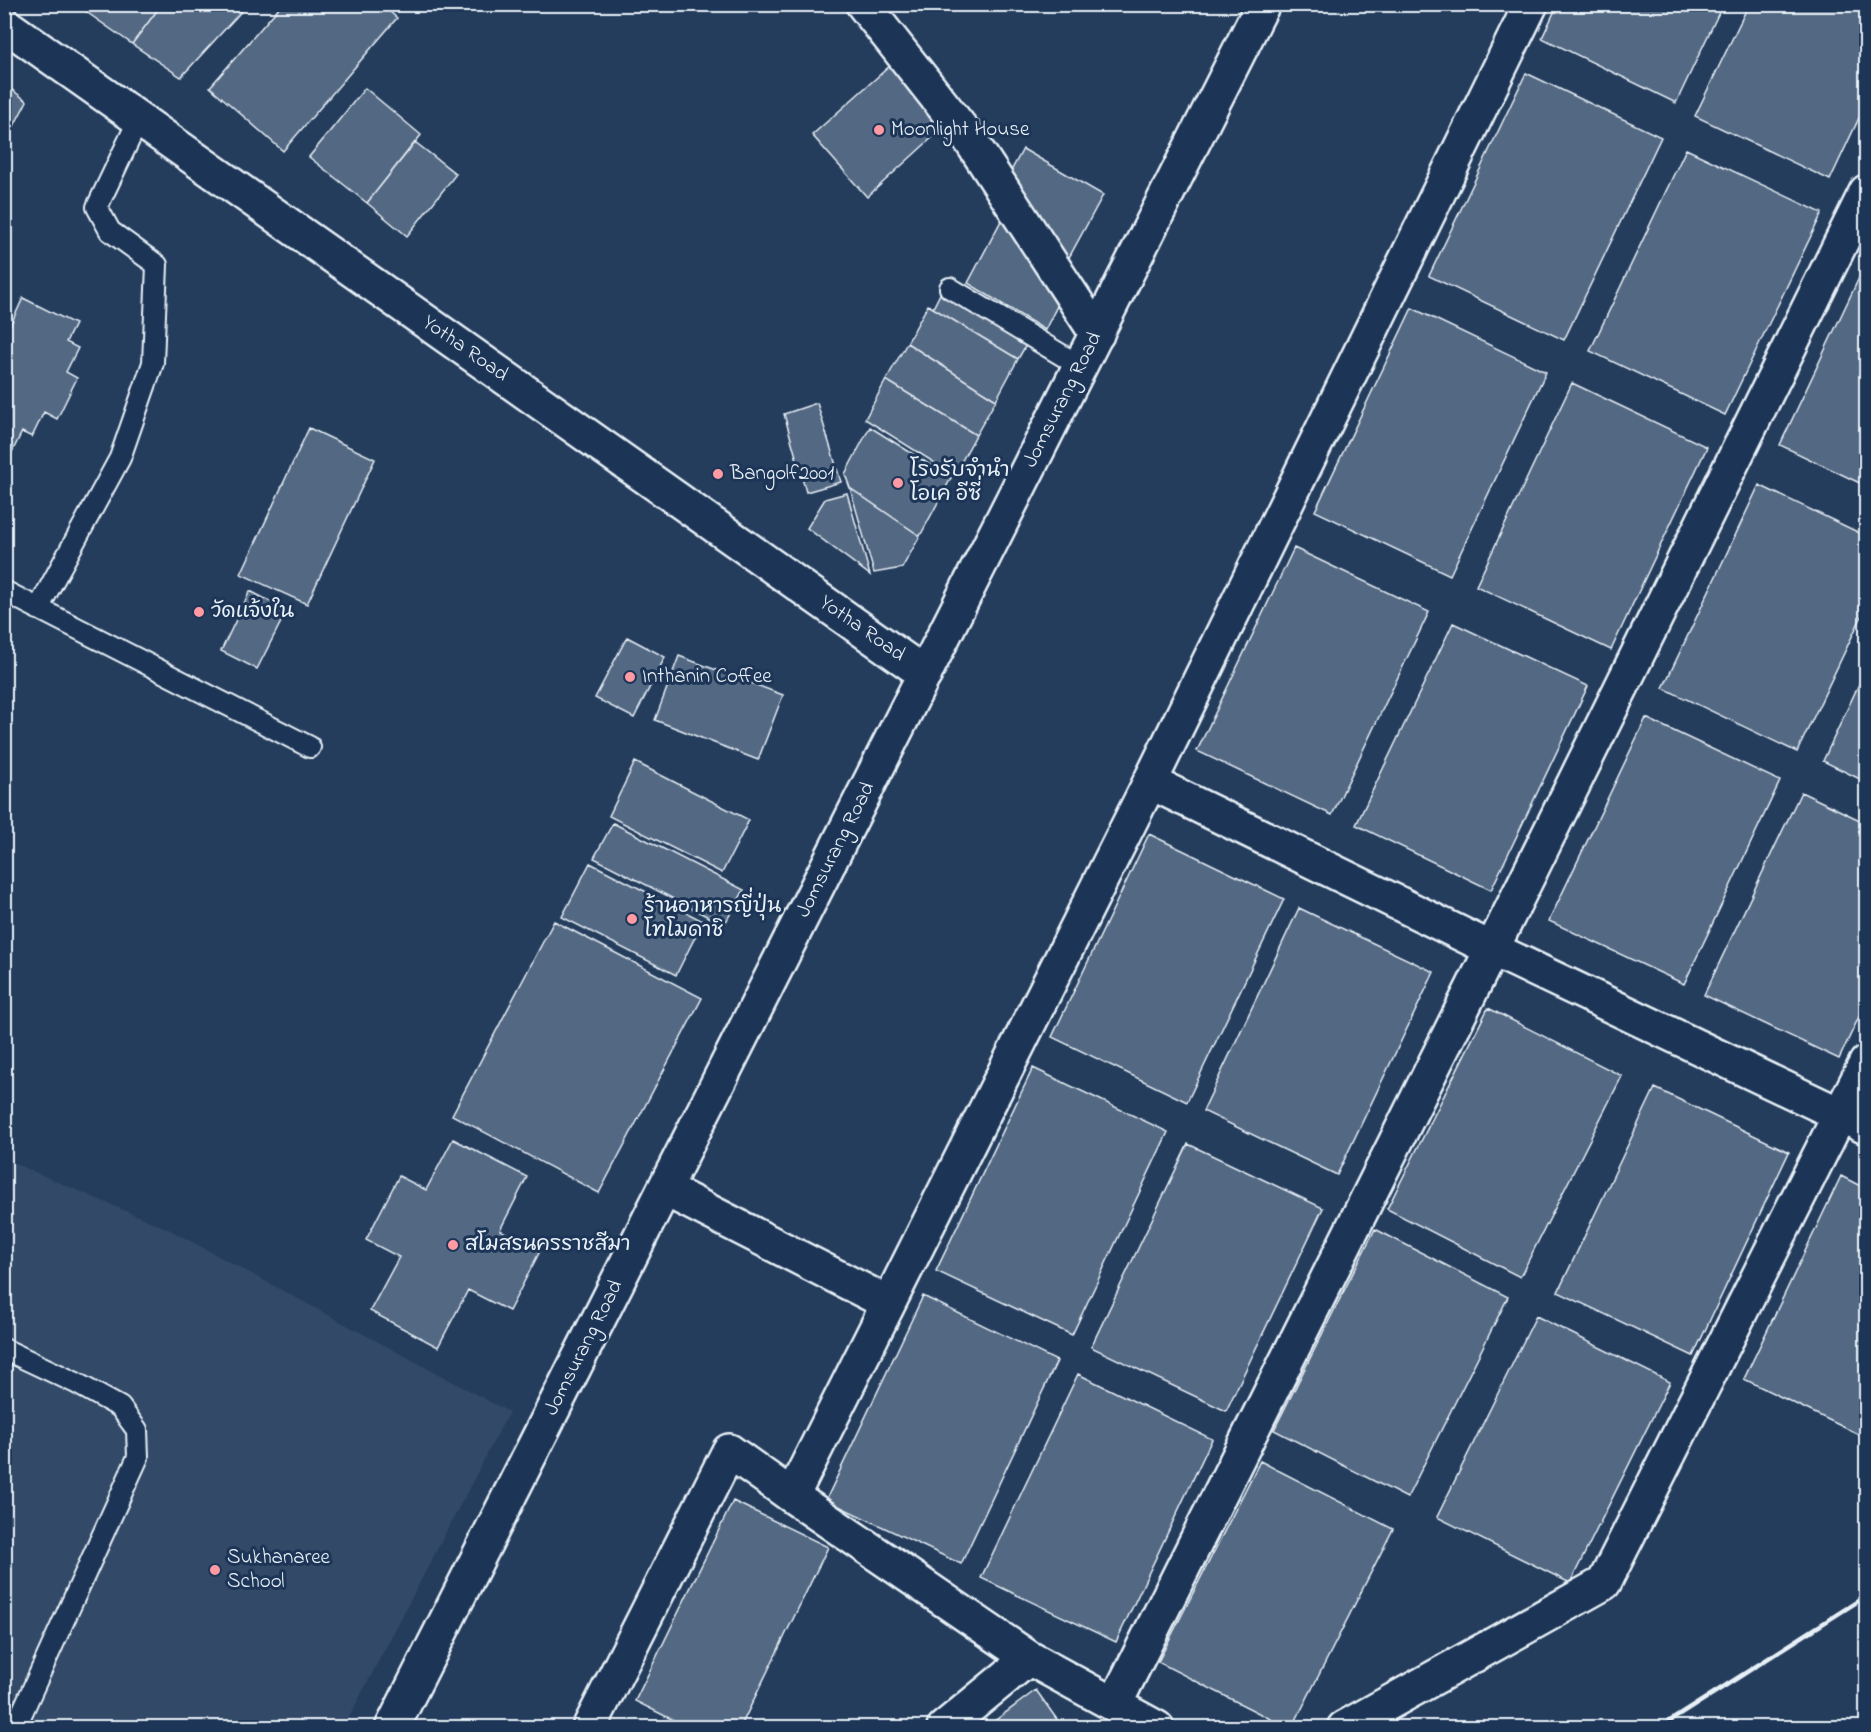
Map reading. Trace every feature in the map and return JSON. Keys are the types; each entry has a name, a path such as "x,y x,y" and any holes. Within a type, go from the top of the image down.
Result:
{"street":[{"path":"863,4 971,141 1097,334"},
{"name":"Jomsurang Road","path":"392,1728 1263,4"},
{"path":"792,1496 1150,782 1531,4"},
{"name":"Yotha Road","path":"4,24 925,674"},
{"path":"1114,1704 1492,949 1866,192"},
{"path":"1150,782 1492,949 1854,1120"},
{"path":"1344,1728 1604,1583 1854,1120 1866,1063"},
{"path":"665,1189 888,1303"},
{"path":"589,1728 729,1451 1029,1658 1157,1728"},
{"path":"944,1728 1029,1658"}],"lane":[{"path":"38,609 120,458 153,363 157,265 110,231 97,207 139,119"},
{"path":"950,288 1080,366"},
{"path":"4,591 310,747"},
{"path":"4,1349 120,1407 137,1430 138,1457 15,1728"}],"shaded area":[{"name":"Sukhanaree School","path":"4,1159 168,1229 509,1412 344,1727 5,1727"}],"building":[{"path":"75,4 162,4 132,44"},
{"path":"162,4 248,4 181,77 132,44"},
{"path":"282,4 381,4 397,18 283,151 210,87"},
{"path":"1558,4 1723,4 1676,103 1542,38"},
{"path":"1749,4 1866,4 1866,103 1830,180 1695,116"},
{"name":"Moonlight House","path":"892,64 946,125 867,197 812,135"},
{"path":"1526,73 1661,137 1564,340 1429,276"},
{"path":"4,84 27,101 4,145"},
{"path":"365,88 421,135 367,203 309,157"},
{"path":"415,142 456,174 407,236 367,203"},
{"path":"1023,149 1103,195 1066,263 1011,171"},
{"path":"1686,149 1822,213 1725,415 1590,351"},
{"path":"1003,217 1059,302 1045,330 968,283"},
{"path":"1866,263 1866,486 1780,445"},
{"path":"943,288 1029,340 1018,359 933,308"},
{"path":"23,298 75,324 66,342 78,348 66,372 77,378 57,419 44,412 32,437 22,432 9,458 4,456 4,323 10,326"},
{"path":"928,305 1018,359 996,400 907,343"},
{"path":"1412,308 1546,372 1450,575 1315,511"},
{"path":"907,343 996,400 976,435 886,380"},
{"path":"886,380 976,435 954,475 865,419"},
{"path":"1572,383 1707,447 1611,650 1476,586"},
{"path":"817,403 841,482 806,492 784,414"},
{"name":"โรงรับจำนำ โอเค อีซี่","path":"870,427 951,478 920,536 850,488 845,474"},
{"path":"309,428 375,459 307,604 241,574"},
{"path":"1759,485 1866,536 1866,607 1797,752 1663,688"},
{"path":"850,488 920,536 902,568 874,573"},
{"path":"847,493 870,575 807,528 825,499"},
{"path":"1294,548 1429,612 1332,815 1197,751"},
{"path":"250,591 287,610 257,669 221,651"},
{"path":"1453,623 1588,686 1491,890 1356,825"},
{"name":"Inthanin Coffee","path":"627,637 665,657 634,718 595,698"},
{"path":"679,656 783,695 758,760 655,720"},
{"path":"1866,669 1866,782 1823,761"},
{"path":"1646,718 1780,781 1684,984 1549,921"},
{"path":"635,762 749,820 722,873 609,816"},
{"path":"1801,792 1866,823 1866,1002 1839,1059 1704,995"},
{"path":"613,823 744,890 724,925 594,858"},
{"path":"1149,834 1284,899 1187,1102 1052,1037"},
{"name":"ร้านอาหารญี่ปุ่น โทโมดาชิ","path":"590,863 703,921 676,975 562,917"},
{"path":"1299,908 1434,972 1337,1175 1203,1111"},
{"path":"554,921 702,998 599,1193 452,1115"},
{"path":"1488,1008 1622,1076 1520,1277 1387,1209"},
{"path":"1033,1068 1168,1132 1072,1335 936,1271"},
{"path":"1655,1088 1789,1152 1693,1356 1558,1292"},
{"name":"สโมสรนครราชสีมา","path":"453,1139 527,1177 500,1230 540,1251 509,1311 468,1290 438,1347 370,1311 399,1257 366,1240 399,1176 426,1190"},
{"path":"1188,1144 1323,1208 1226,1411 1091,1347"},
{"path":"1841,1176 1866,1189 1866,1438 1744,1379"},
{"path":"1375,1229 1508,1297 1407,1498 1274,1430"},
{"path":"923,1296 1057,1361 961,1564 826,1500"},
{"path":"1536,1316 1670,1382 1570,1583 1437,1517"},
{"path":"1078,1374 1212,1439 1116,1642 981,1578"},
{"path":"1260,1461 1393,1529 1292,1728 1158,1662"},
{"path":"733,1501 828,1547 740,1728 689,1728 635,1701"},
{"path":"1036,1690 1063,1728 985,1728"}],"railway":[{"path":"1659,1728 1866,1596"}],"place":[{"name":"Moonlight House","path":"879,130"},
{"name":"Bangolf2001","path":"718,474"},
{"name":"โรงรับจำนำ โอเค อีซี่","path":"898,483"},
{"name":"วัดแจ้งใน","path":"199,612"},
{"name":"Inthanin Coffee","path":"630,677"},
{"name":"ร้านอาหารญี่ปุ่น โทโมดาชิ","path":"632,919"},
{"name":"สโมสรนครราชสีมา","path":"453,1245"},
{"name":"Sukhanaree School","path":"215,1570"}]}
